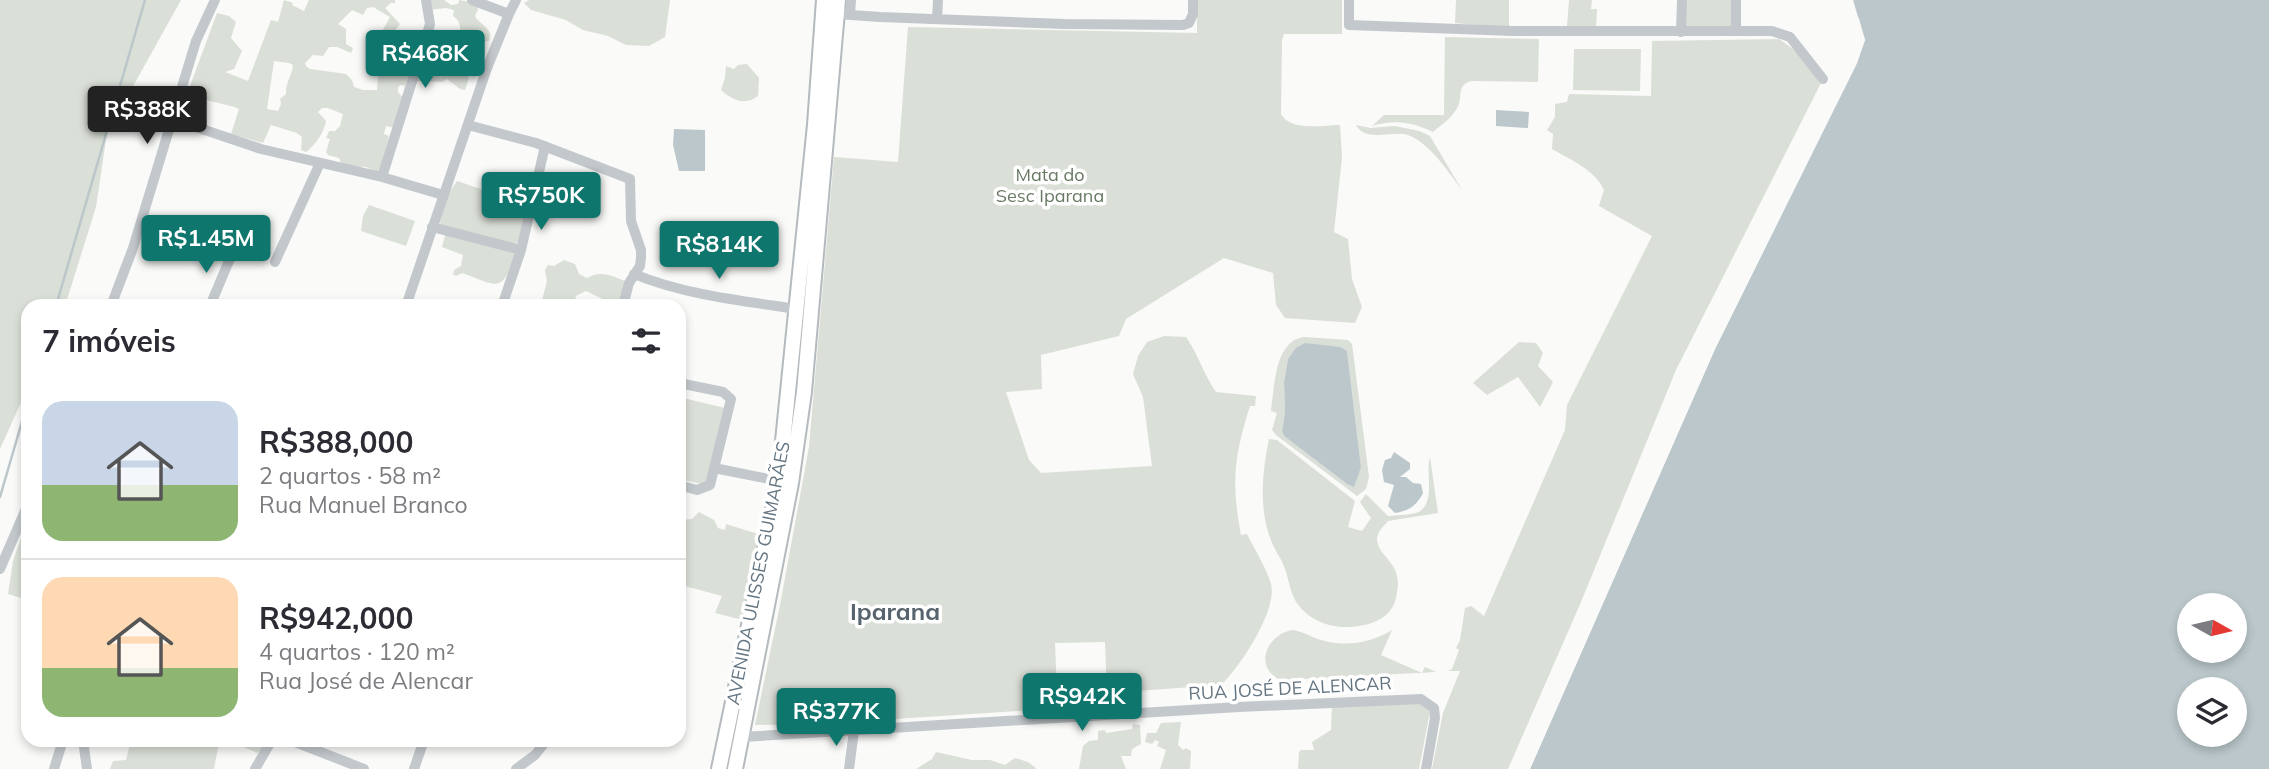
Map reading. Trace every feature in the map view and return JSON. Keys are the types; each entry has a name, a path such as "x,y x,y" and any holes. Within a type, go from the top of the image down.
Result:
{"main road":[{"name":"AVENIDA ULISSES GUIMARÃES","path":"719,769 779,481 824,0"},
{"name":"AVENIDA ULISSES GUIMARÃES","path":"735,769 787,507 804,392 842,10"}],"street":[{"path":"114,299 196,41 215,0"},
{"path":"382,177 430,24 426,0"},
{"path":"472,0 509,14"},
{"path":"409,299 443,195 516,0"},
{"path":"842,10 851,0"},
{"path":"937,19 938,0"},
{"path":"842,10 937,19 1176,25 1189,23 1193,14 1193,0"},
{"path":"1349,0 1349,24 1513,31 1772,31 1790,37 1823,79"},
{"path":"1681,32 1682,0"},
{"path":"1736,0 1736,30"},
{"path":"172,119 261,149 382,177 443,195"},
{"path":"468,125 545,146 630,179 630,214 641,250 637,270 626,299"},
{"path":"504,299 521,250 545,146"},
{"path":"275,262 320,163"},
{"path":"432,227 521,250"},
{"path":"213,299 231,257"},
{"path":"637,270 650,281 718,297 797,309"},
{"path":"686,384 723,392 731,399 710,485 697,490 686,487"},
{"path":"714,468 779,481"},
{"path":"0,569 21,520"},
{"name":"RUA JOSÉ DE ALENCAR","path":"742,737 1239,707 1421,699 1434,708 1435,718 1426,769"},
{"path":"849,769 854,731"},
{"path":"54,769 61,747"},
{"path":"84,747 87,769"},
{"path":"255,769 268,747"},
{"path":"307,747 362,769"},
{"path":"414,769 422,747"},
{"path":"516,769 541,747"}],"green space":[{"path":"0,0 181,0 107,133 96,207 67,299 21,299 21,402 0,449"},
{"path":"284,0 304,11 309,0 395,0 395,3 385,8 400,24 388,40 384,41 380,35 390,17 373,7 367,8 363,15 352,10 338,24 346,29 346,44 353,48 351,53 337,47 329,47 323,56 313,55 305,63 310,69 346,74 354,87 363,90 377,90 383,56 387,54 394,56 399,72 410,72 405,86 400,85 398,88 403,98 395,128 386,126 384,134 389,136 380,170 377,172 366,167 342,166 339,158 328,155 326,152 330,139 326,138 329,131 335,131 340,126 343,114 328,108 322,108 318,112 326,121 325,125 319,138 306,152 301,150 302,137 297,133 271,125 263,143 231,134 239,109 232,106 206,100 203,108 194,106 189,118 180,113 217,13 229,16 236,22 231,38 242,51 234,69 225,72 248,81 271,20 278,22","holes":["274,61 293,65 286,94 280,99 278,111 267,109"]},
{"path":"429,0 444,0 451,5 458,4 459,0 476,3 476,18 490,33 489,41 474,42 478,48 474,61 470,62 465,90 447,79 442,82 417,81 423,58 430,54 426,46 433,29 451,35 459,35 460,32 458,21 453,16 454,10 429,10"},
{"path":"529,0 670,0 665,37 649,46 626,45 608,36 583,30 566,20 531,10 524,3"},
{"name":"Mata do Sesc Iparana","path":"1197,0 1342,0 1342,34 1284,34 1281,114 1286,120 1300,125 1340,125 1342,157 1334,232 1348,239 1352,279 1362,307 1355,323 1285,318 1276,305 1273,273 1224,258 1126,319 1119,336 1041,355 1042,389 1006,392 1029,460 1041,473 1152,466 1143,397 1133,374 1138,356 1147,342 1164,336 1186,337 1216,392 1256,396 1255,406 1250,406 1237,455 1236,500 1241,535 1247,534 1260,559 1271,584 1272,595 1263,623 1247,652 1221,685 1107,693 1105,642 1055,643 1057,697 1049,709 817,724 755,725 809,447 834,157 898,162 908,27 1197,33"},
{"path":"1456,0 1509,0 1509,28 1455,23"},
{"path":"1569,0 1592,0 1591,9 1597,9 1596,29 1567,26"},
{"path":"1686,0 1732,0 1733,27 1685,31"},
{"path":"1445,37 1539,39 1538,82 1466,83 1461,89 1455,112 1433,132 1403,123 1372,126 1384,115 1444,115"},
{"path":"1779,39 1823,79 1676,370 1581,602 1508,769 1432,769 1443,713 1460,671 1448,671 1452,669 1459,650 1456,648 1460,640 1465,608 1471,606 1484,616 1565,430 1567,405 1652,236 1599,206 1604,190 1600,183 1582,166 1552,149 1553,134 1547,130 1555,117 1555,104 1567,102 1569,94 1651,96 1652,41"},
{"path":"1574,49 1641,49 1640,91 1573,90"},
{"path":"747,64 759,78 758,96 743,101 730,97 721,90 726,66 734,69 738,65"},
{"path":"1356,125 1370,128 1395,126 1430,136 1462,190 1438,159 1416,139 1402,134 1373,135 1360,130"},
{"path":"457,181 526,204 516,244 442,227 440,223 446,197"},
{"path":"369,205 415,221 406,246 361,231 363,216"},
{"path":"446,232 515,253 502,282 496,284 462,273 456,276 453,274 454,270 461,266 463,255 442,247"},
{"path":"564,260 575,264 579,274 587,278 602,274 628,282 621,299 603,299 586,291 575,299 542,299 547,281 545,270 548,265 554,266"},
{"path":"1304,337 1348,340 1352,344 1369,477 1366,489 1357,496 1272,430 1277,413 1271,411 1275,378 1281,356 1294,340","holes":["1305,344 1341,347 1347,351 1361,467 1347,484 1284,436 1282,431 1288,359"]},
{"path":"1519,342 1536,343 1543,353 1538,366 1553,382 1540,407 1518,377 1487,395 1473,383"},
{"path":"686,399 725,408 706,485 686,481"},
{"path":"1269,439 1277,440 1355,501 1348,527 1362,531 1371,518 1360,502 1366,494 1388,516 1416,513 1422,509 1428,496 1430,457 1438,513 1388,521 1377,536 1378,546 1394,567 1398,582 1393,605 1381,619 1361,626 1334,626 1311,617 1295,600 1265,519 1263,479"},
{"path":"699,512 714,520 718,528 725,530 726,524 758,534 743,620 715,613 722,596 686,586 686,519 692,519"},
{"path":"21,538 21,598 8,594 13,561"},
{"path":"1292,630 1327,642 1347,644 1366,641 1392,630 1381,655 1421,673 1280,680 1267,667 1266,652 1276,638"},
{"path":"1425,667 1436,672 1422,673"},
{"path":"1412,702 1424,705 1430,712 1419,769 1298,769 1299,752 1314,750 1312,742 1331,730 1332,707"},
{"path":"1181,722 1178,745 1183,750 1186,748 1191,751 1190,769 1160,769 1166,750 1157,746 1159,742 1155,740 1152,744 1145,742 1147,733 1156,733 1161,723"},
{"path":"1133,724 1140,725 1141,744 1132,749 1131,756 1121,756 1126,769 1079,769 1083,746 1089,741 1098,740 1098,731 1105,730 1106,733 1132,729"},
{"path":"129,747 218,747 214,769 110,769 113,761 126,760"},
{"path":"244,747 263,747 257,753"},
{"path":"936,752 972,760 990,760 1005,765 1015,758 1028,762 1037,769 916,769 932,759"}],"shaded area":[{"path":"1853,0 2269,0 2269,769 1530,769 1715,349 1857,63 1865,40"},
{"path":"1496,110 1529,112 1528,128 1496,126"},
{"path":"674,129 705,130 705,171 679,171 673,145"},
{"path":"1305,343 1341,347 1347,351 1361,467 1354,487 1284,436 1282,431 1288,359 1296,348"},
{"path":"1394,452 1410,463 1410,469 1400,477 1421,484 1423,493 1412,507 1395,513 1388,506 1394,485 1384,482 1382,470 1385,460 1391,458"}],"pier":[{"path":"1854,13 1859,19 1865,40 1857,63 1715,349 1530,769 1526,769 1712,347 1854,61 1861,40"}],"waterway":[{"path":"58,299 145,0"},
{"path":"0,497 21,425"}],"district":[{"name":"Iparana","path":"895,611"}]}
